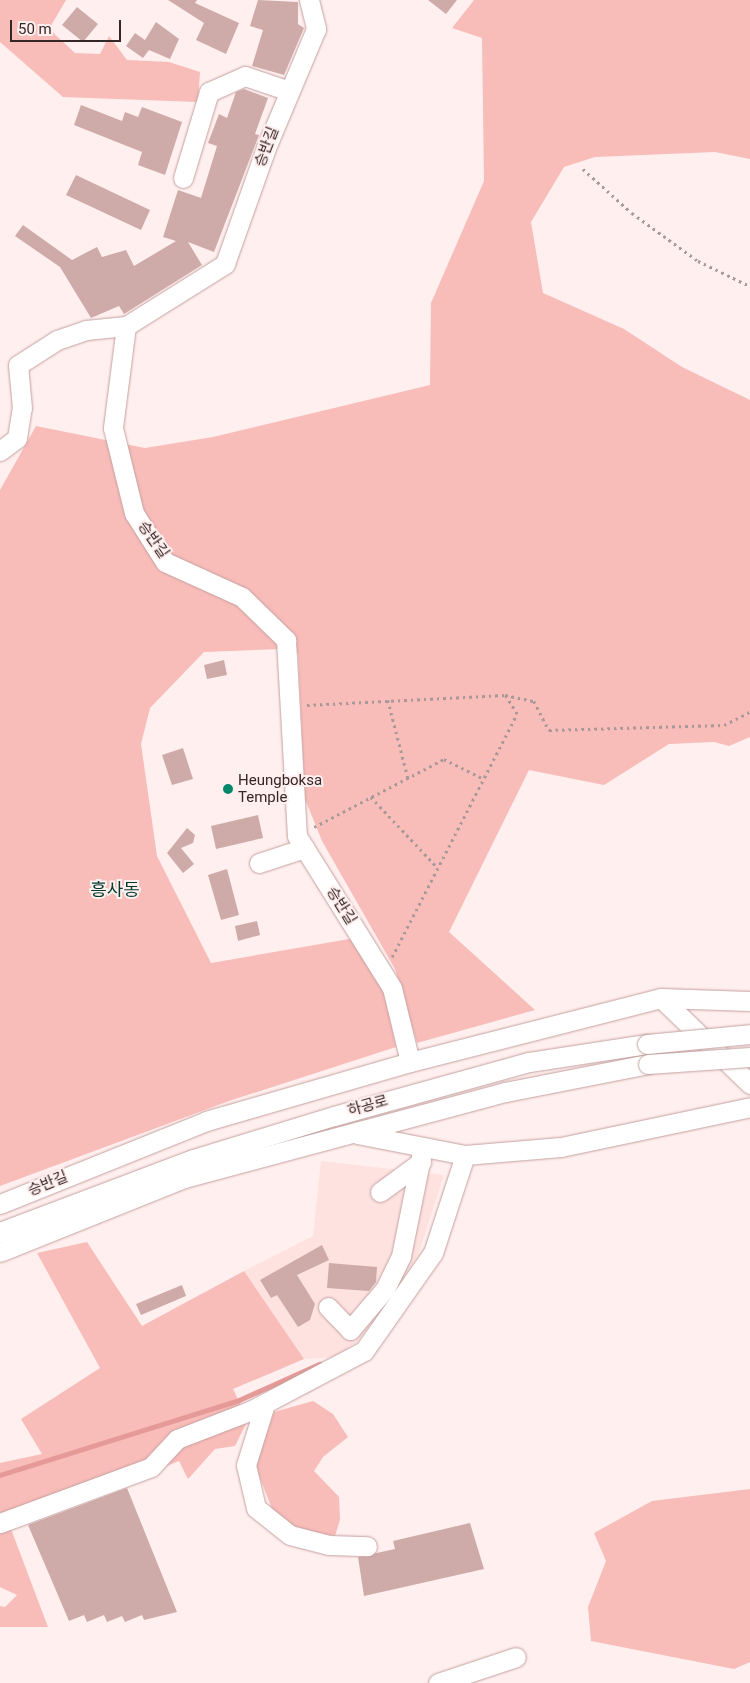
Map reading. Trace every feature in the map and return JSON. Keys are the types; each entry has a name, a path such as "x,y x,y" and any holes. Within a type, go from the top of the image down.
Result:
{"street":[{"name":"승반길","path":"309,0 316,29 289,91 225,264 126,326 113,428 134,512 165,562 242,598 286,640 293,706 301,842 392,988 410,1062"},
{"path":"183,178 209,92 245,76 289,91"},
{"path":"0,451 18,438 22,408 18,366 57,340 86,330 126,326"},
{"path":"259,863 301,842"},
{"name":"승반길","path":"0,1204 206,1121 410,1062 661,998 750,1001"},
{"path":"661,998 750,1084"},
{"name":"하공로","path":"0,1232 193,1159 334,1116 529,1062 647,1044 750,1034"},
{"name":"하공로","path":"0,1252 184,1178 505,1092 648,1064 750,1057"},
{"path":"354,1134 422,1154 465,1155 561,1148 750,1107"},
{"path":"380,1192 422,1154"},
{"path":"328,1306 350,1330 384,1289 402,1256 422,1154"},
{"path":"0,1523 151,1467 177,1439 265,1404 364,1351 387,1322 433,1253 465,1155"},
{"path":"265,1404 246,1465 256,1508 290,1535 329,1545 367,1546"},
{"path":"438,1683 516,1657"}],"path":[{"path":"583,169 632,214 698,262 750,286"},
{"path":"293,706 505,695 534,702 549,730 724,725 750,712"},
{"path":"384,975 436,866 517,714 505,695"},
{"path":"388,700 408,778"},
{"path":"301,842 371,797 444,759 482,778"},
{"path":"371,797 436,866"}],"shaded area":[{"path":"0,0 66,0 49,29 75,53 100,54 109,36 127,60 169,62 200,72 198,102 63,97 0,42"},
{"path":"474,0 750,0 750,159 715,152 595,157 564,167 531,222 543,293 624,329 682,367 750,400 750,737 729,746 714,742 669,744 604,785 529,770 449,932 535,1010 417,1043 395,969 322,841 305,799 298,653 280,649 204,652 150,708 141,744 157,856 211,963 355,938 383,985 396,1047 229,1101 0,1186 0,490 36,426 145,448 213,437 430,385 431,303 484,181 482,38 452,28"},
{"path":"321,1161 444,1175 418,1256 359,1340 337,1357 304,1359 244,1271 313,1236"},
{"path":"87,1242 142,1326 244,1271 304,1359 233,1389 248,1420 235,1446 215,1449 188,1479 179,1461 11,1529 48,1627 0,1627 0,1606 5,1607 17,1595 0,1587 0,1463 42,1454 21,1419 100,1368 37,1253"},
{"path":"313,1401 333,1414 348,1437 323,1457 314,1471 339,1497 340,1520 335,1536 279,1527 255,1465 274,1412"},
{"path":"750,1489 750,1662 734,1669 591,1641 588,1607 606,1561 594,1533 652,1501"}],"building":[{"path":"168,0 197,0 195,3 239,23 226,54 196,40 204,23"},
{"path":"258,0 298,2 298,24 304,28 284,75 252,66 263,30 250,26"},
{"path":"428,0 457,0 446,14"},
{"path":"77,7 98,24 83,42 62,25"},
{"path":"156,22 179,39 170,59 149,50 143,58 126,46 135,33 145,40"},
{"path":"244,89 268,98 255,134 259,135 214,252 188,242 202,265 124,314 119,306 91,318 60,267 15,236 23,225 72,260 97,247 102,257 126,250 134,266 176,241 163,237 178,190 201,198 217,146 208,143 219,114 227,118 236,92"},
{"path":"81,105 122,121 125,112 138,117 142,107 182,122 165,175 138,165 142,152 74,125"},
{"path":"76,175 150,210 141,230 66,195"},
{"path":"224,660 227,675 207,679 204,665"},
{"path":"183,748 193,779 172,785 162,755"},
{"path":"258,815 263,838 216,849 211,826"},
{"path":"187,828 195,835 193,843 181,848 194,864 183,873 167,853"},
{"path":"227,869 239,915 221,920 208,875"},
{"path":"257,921 260,935 238,941 235,926"},
{"path":"322,1245 329,1260 297,1275 315,1304 310,1320 298,1327 277,1295 271,1298 260,1280"},
{"path":"329,1263 377,1267 376,1282 369,1291 327,1288"},
{"path":"182,1285 186,1296 141,1315 136,1304"},
{"path":"127,1488 177,1612 144,1620 142,1615 125,1622 122,1616 107,1622 104,1615 87,1622 84,1615 69,1621 28,1525"},
{"path":"470,1523 484,1569 364,1596 358,1557 395,1549 393,1541"}],"waterway":[{"path":"0,1475 239,1400 319,1364"}],"place":[{"name":"Heungboksa Temple","path":"228,789"}],"district":[{"name":"흥사동","path":"115,890"}]}
